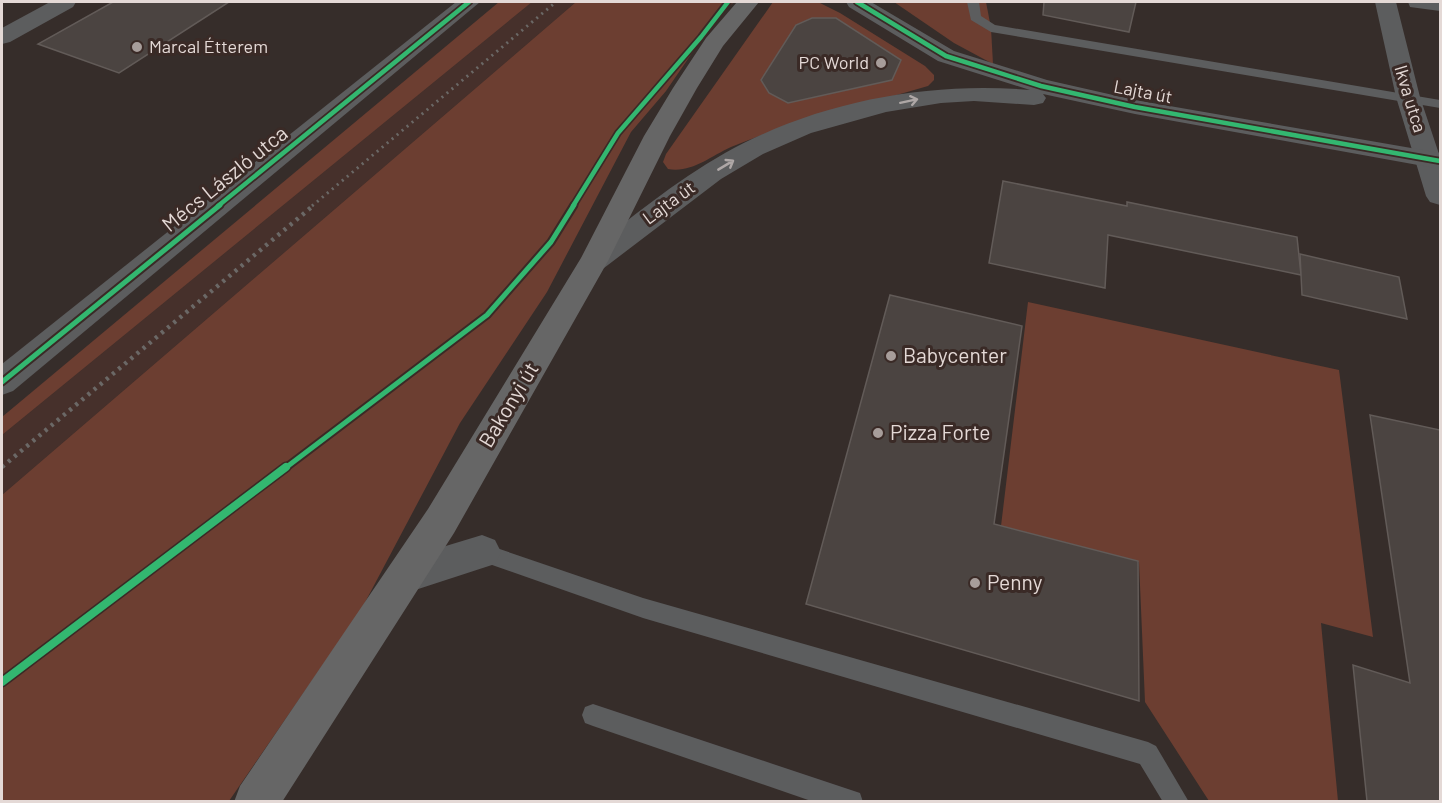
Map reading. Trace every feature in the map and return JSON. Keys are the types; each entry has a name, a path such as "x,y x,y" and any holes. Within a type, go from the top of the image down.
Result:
{"main road":[{"name":"Bakonyi út","path":"256,801 441,520 594,261 657,136 685,88 714,43 748,2"}],"street":[{"path":"2,37 65,2"},
{"name":"Mécs László utca","path":"2,382 469,2"},
{"name":"Lajta út","path":"857,2 946,56 1041,86 1135,107 1434,160"},
{"name":"Ikva utca","path":"1385,2 1408,97 1434,160 1440,196"},
{"path":"1419,2 1440,5"},
{"name":"Lajta út","path":"594,261 680,193 755,147 817,123 921,99 968,94 1135,107"},
{"path":"441,520 482,552"},
{"path":"406,575 482,552"}],"lane":[{"name":"Lajta út","path":"973,2 975,17 991,28 1440,104"},
{"path":"482,552 642,608 1148,754 1178,801"},
{"path":"593,715 851,801"}],"shaded area":[{"path":"499,2 532,2 2,435 2,417"},
{"path":"532,2 576,2 2,495 2,435"},
{"path":"576,2 734,2 716,18 666,91 631,132 547,292 460,423 362,608 229,801 2,801 2,495"},
{"path":"773,2 818,2 840,13 925,66 934,75 934,80 928,86 755,137 685,169 668,169 663,162 666,154","holes":["811,18 836,18 901,60 769,93 761,80 796,25"]},
{"path":"894,2 986,2 991,28 993,64 954,43"},
{"path":"1028,302 1339,370 1373,637 1321,623 1338,801 1209,801 1145,702 1139,562 1001,526"}],"building":[{"path":"113,2 229,2 119,73 38,44"},
{"path":"1044,2 1136,2 1129,32 1043,15"},
{"path":"812,18 836,18 901,60 892,80 788,103 769,93 761,80 796,25"},
{"path":"1003,181 1127,206 1127,202 1297,237 1301,275 1108,235 1105,288 989,263"},
{"path":"1300,254 1399,277 1407,319 1302,295"},
{"path":"890,295 1022,326 994,524 1138,561 1139,701 806,604"},
{"path":"1370,415 1440,430 1440,801 1367,801 1353,665 1410,683"}],"railway":[{"path":"312,206 556,2"},
{"path":"2,467 314,205"}],"cycle path":[{"path":"2,382 469,2"},
{"path":"2,682 487,315 551,242 618,133 701,37 728,2"},
{"path":"857,2 946,56 1041,86 1135,107 1440,161"}],"place":[{"name":"Marcal Étterem","path":"137,47"},
{"name":"PC World","path":"881,63"},
{"name":"Babycenter","path":"891,356"},
{"name":"Pizza Forte","path":"878,433"},
{"name":"Penny","path":"975,583"}]}
